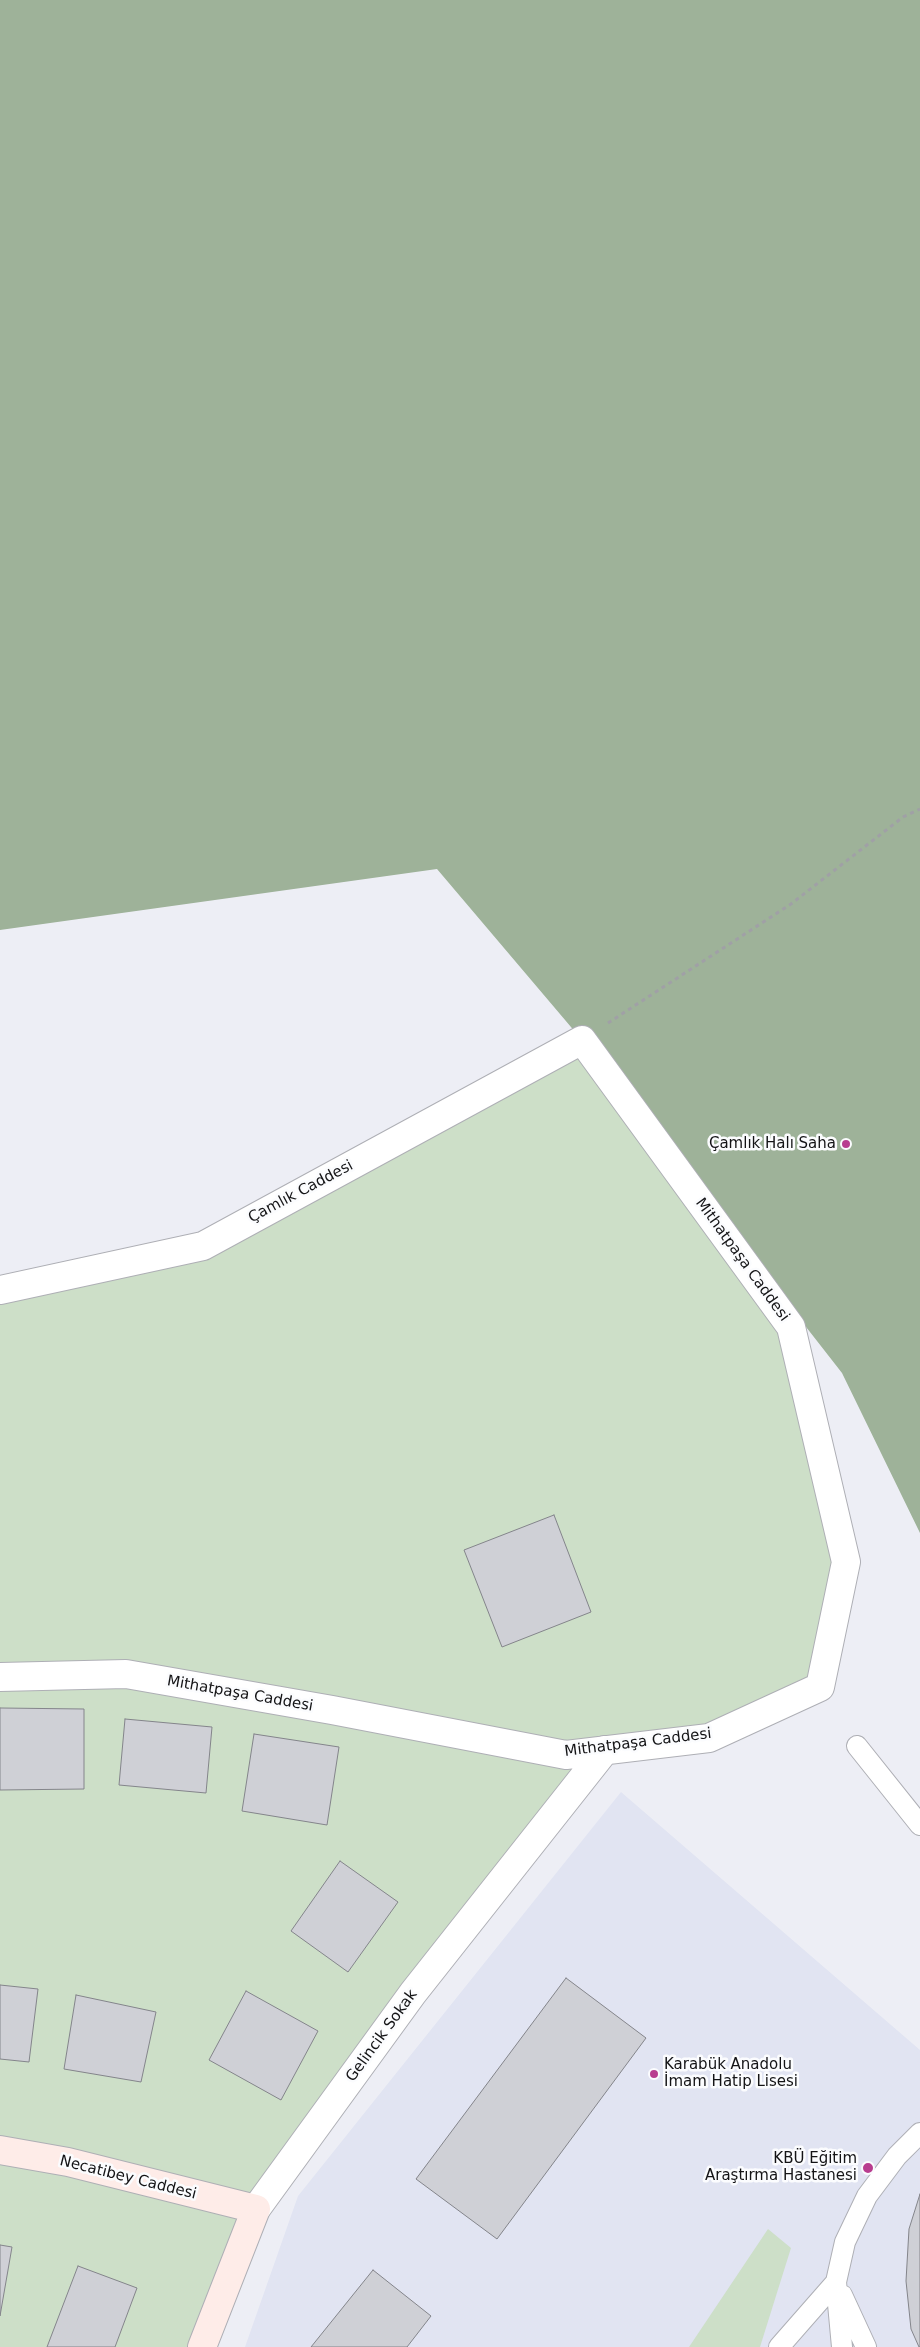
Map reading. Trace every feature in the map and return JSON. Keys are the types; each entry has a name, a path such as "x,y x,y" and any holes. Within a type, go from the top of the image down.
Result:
{"street":[{"name":"Çamlık Caddesi","path":"0,1290 202,1246 582,1040"},
{"name":"Mithatpaşa Caddesi","path":"0,1677 126,1674 332,1710 566,1755 709,1738 820,1687 846,1562 791,1327 582,1040"},
{"name":"Gelincik Sokak","path":"202,2347 256,2209 413,1992 605,1750"},
{"name":"Necatibey Caddesi","path":"0,2150 68,2162 256,2209"}],"lane":[{"path":"857,1746 920,1825"},
{"path":"842,2347 836,2282 845,2242 867,2196 898,2156 920,2133"},
{"path":"779,2347 836,2282"},
{"path":"836,2282 866,2347"}],"path":[{"path":"582,1040 791,904 903,817 920,809"}],"shaded area":[{"name":"Karabük Anadolu İmam Hatip Lisesi","path":"621,1792 920,2050 920,2347 245,2347 298,2196"}],"green space":[{"path":"0,0 920,0 920,1533 842,1373 582,1040 437,869 0,930"},
{"path":"582,1040 791,1327 846,1562 820,1687 709,1738 605,1750 256,2209 202,2347 0,2347 0,1290 203,1246"},
{"path":"768,2229 791,2248 760,2347 689,2347"}],"building":[{"path":"554,1515 591,1612 502,1647 464,1550"},
{"path":"0,1708 84,1709 84,1789 0,1790"},
{"path":"125,1719 212,1727 206,1793 119,1785"},
{"path":"254,1734 339,1747 327,1825 242,1811"},
{"path":"340,1861 398,1902 348,1972 291,1931"},
{"path":"566,1978 646,2038 497,2239 416,2179"},
{"path":"0,1985 38,1989 29,2062 0,2059"},
{"path":"246,1991 318,2031 281,2100 209,2060"},
{"path":"76,1995 156,2012 141,2082 64,2069"},
{"path":"920,2194 919,2347 911,2329 906,2281 909,2229"},
{"path":"0,2245 12,2247 0,2316"},
{"path":"78,2266 137,2288 115,2347 47,2347"},
{"path":"373,2270 431,2316 407,2347 311,2347"}],"place":[{"name":"Çamlık Halı Saha","path":"846,1144"},
{"name":"Karabük Anadolu İmam Hatip Lisesi","path":"654,2074"},
{"name":"KBÜ Eğitim Araştırma Hastanesi","path":"868,2168"}]}
